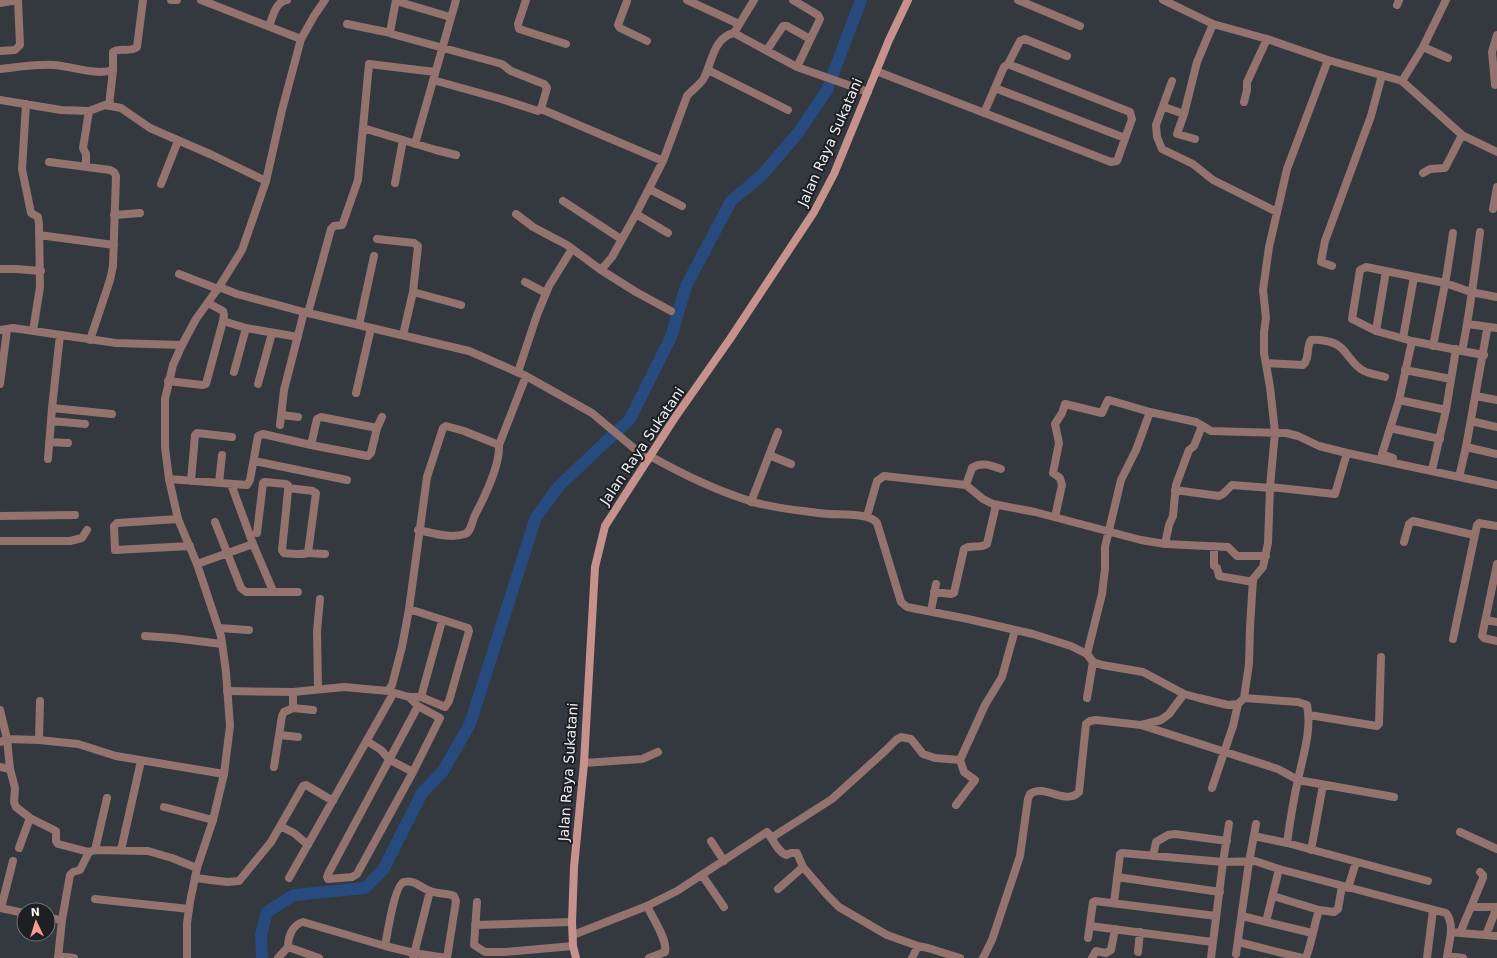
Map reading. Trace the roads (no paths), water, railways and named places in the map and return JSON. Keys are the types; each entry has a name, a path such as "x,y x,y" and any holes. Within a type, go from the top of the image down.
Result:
{"main road":[{"name":"Jalan Raya Sukatani","path":"576,958 573,946 572,922 574,867 584,763 595,567 605,526 814,212 834,174 876,70 908,0"}],"street":[{"path":"0,3 18,0 20,45 15,50 0,51"},
{"path":"109,106 114,51 132,50 137,47 143,0"},
{"path":"171,0 177,0"},
{"path":"201,0 302,39"},
{"path":"269,26 278,4 287,0"},
{"path":"188,958 189,908 197,868 213,820 224,774 230,726 226,672 219,628 197,564 178,519 169,479 165,440 165,399 172,365 182,345 196,320 242,250 266,181 282,110 302,39 314,16 325,0"},
{"path":"391,33 396,0 450,16"},
{"path":"416,144 450,16 456,0"},
{"path":"526,0 518,24 519,29 566,44"},
{"path":"626,0 618,25 620,28 647,41"},
{"path":"687,0 739,24"},
{"path":"601,270 612,257 664,161 687,96 703,80 718,43 725,36 734,33 754,0"},
{"path":"793,0 820,17 796,67"},
{"path":"1018,0 1080,26"},
{"path":"1163,0 1213,24 1267,39 1328,60 1402,81 1462,135 1497,152"},
{"path":"1402,81 1422,47 1446,0"},
{"path":"347,24 391,33 502,64 511,72 545,85 547,89 541,109"},
{"path":"1195,139 1177,134 1184,114 1197,62 1213,24"},
{"path":"766,50 783,26 787,26 810,39"},
{"path":"734,33 796,67 868,92"},
{"path":"1495,85 1495,49 1497,35"},
{"path":"984,113 1004,67 1008,64 1020,41 1025,39 1067,56"},
{"path":"1244,102 1247,82 1267,39"},
{"path":"1422,47 1448,58"},
{"path":"1212,788 1234,726 1238,704 1244,698 1249,664 1253,582 1254,578 1259,574 1263,567 1268,543 1270,487 1275,432 1264,353 1266,318 1263,290 1269,247 1287,170 1328,60"},
{"path":"280,425 284,390 298,337 331,229 334,226 342,225 345,220 349,203 358,180 370,63 434,76 536,110 541,109 664,161"},
{"path":"876,70 1111,162 1117,160 1132,119 1130,112 1008,64"},
{"path":"0,69 55,65 103,72 113,70"},
{"path":"708,70 788,110"},
{"path":"1332,266 1321,262 1325,241 1371,116 1382,75"},
{"path":"1172,81 1164,107 1156,125 1157,137 1162,150 1193,164 1214,180 1277,212"},
{"path":"995,88 1125,138"},
{"path":"0,100 61,110 89,110 109,106 121,108 150,128 212,155 266,181"},
{"path":"26,104 22,172 31,213 39,218 41,271 33,331"},
{"path":"1164,107 1184,114"},
{"path":"86,166 86,154 83,148 89,110"},
{"path":"363,128 456,155"},
{"path":"1423,173 1430,169 1445,168 1462,135"},
{"path":"394,183 403,140"},
{"path":"161,184 178,141"},
{"path":"49,162 86,166 114,172 116,186 113,266 110,280 90,340"},
{"path":"1493,209 1497,187"},
{"path":"649,189 682,206"},
{"path":"563,201 622,239"},
{"path":"114,215 140,213"},
{"path":"516,214 533,227 567,245 601,270 636,292 671,311"},
{"path":"636,214 668,233"},
{"path":"1432,469 1440,439 1451,379 1468,324 1480,232"},
{"path":"1433,346 1453,233"},
{"path":"39,235 114,245"},
{"path":"377,239 417,244 418,249 413,292 403,336"},
{"path":"518,372 546,293 555,274 572,249"},
{"path":"359,325 374,256"},
{"path":"1484,355 1412,341 1376,331 1352,319 1351,314 1360,270 1366,267 1445,283 1471,292 1497,297"},
{"path":"0,269 41,271"},
{"path":"1376,331 1386,271"},
{"path":"179,274 237,294 469,351 518,372 557,392 592,413 649,458 684,475 751,502 825,514 867,516 878,523 903,605 1015,630 1071,646 1087,654 1093,662 1143,672 1184,694 1228,705 1238,704"},
{"path":"1403,338 1414,277"},
{"path":"525,282 546,293"},
{"path":"413,292 461,304"},
{"path":"168,381 202,385 206,384 224,315 223,311 208,303"},
{"path":"223,321 246,328 298,337"},
{"path":"1468,324 1493,328"},
{"path":"0,384 4,330 13,328 116,343 182,345"},
{"path":"234,372 246,328"},
{"path":"356,393 371,328"},
{"path":"1460,472 1484,355 1487,330 1493,328"},
{"path":"258,384 272,333"},
{"path":"48,459 60,335"},
{"path":"1266,363 1303,365 1307,360 1309,343 1311,340 1316,339 1334,342 1344,349 1352,362 1364,371 1385,377"},
{"path":"1412,341 1399,400 1382,454 1384,456 1432,469 1497,485"},
{"path":"1406,370 1451,379"},
{"path":"418,530 448,536 466,534 468,532 480,507 495,468 499,445 526,376"},
{"path":"1476,396 1497,400"},
{"path":"1056,517 1062,485 1060,478 1053,473 1059,443 1055,425 1065,404 1102,413 1108,400 1150,412 1196,422 1211,431 1275,432 1298,436 1319,446 1347,453 1432,469 1460,472 1497,480"},
{"path":"1399,400 1446,410"},
{"path":"52,408 112,414"},
{"path":"1087,654 1102,594 1105,569 1105,547 1121,480 1136,450 1150,412"},
{"path":"281,415 298,417"},
{"path":"311,445 317,419 321,417 378,428"},
{"path":"249,483 259,435 262,434 368,456 382,417"},
{"path":"51,421 85,424"},
{"path":"1471,421 1497,427"},
{"path":"289,878 367,741 390,692 402,647 409,609 426,477 445,426 464,431 499,445"},
{"path":"1165,544 1169,525 1173,516 1175,490 1189,450 1194,446 1202,426"},
{"path":"1390,428 1440,439"},
{"path":"751,502 778,432"},
{"path":"191,481 195,435 197,433 232,437"},
{"path":"49,442 68,443"},
{"path":"1466,447 1497,454"},
{"path":"1175,490 1218,496 1223,494 1232,485 1270,487 1335,494 1347,453"},
{"path":"219,483 222,455"},
{"path":"769,455 791,464"},
{"path":"254,461 347,480"},
{"path":"966,485 972,468 975,466 986,464 1001,469"},
{"path":"867,516 877,481 884,476 966,485 988,503 1056,517 1108,532 1165,544 1229,547 1237,556 1266,556"},
{"path":"169,479 245,485 249,483 262,486"},
{"path":"258,533 262,486 264,482 286,484 288,488 313,491 316,494 308,553"},
{"path":"231,484 253,544 273,591"},
{"path":"288,488 282,550 286,554 325,554"},
{"path":"931,611 935,588 951,594 954,593 964,549 967,547 983,547 986,544 996,505"},
{"path":"0,516 75,515"},
{"path":"178,519 117,523 114,526 115,550 190,546"},
{"path":"215,522 243,590 246,592 298,592"},
{"path":"1404,542 1409,524 1413,522 1474,535"},
{"path":"1453,639 1477,524 1497,526"},
{"path":"0,541 70,541 82,538 87,530"},
{"path":"197,564 253,544"},
{"path":"1214,546 1214,566 1217,568 1219,576 1253,582"},
{"path":"1497,564 1483,637 1497,641"},
{"path":"318,689 317,631 320,599"},
{"path":"409,609 468,628 469,631 449,701 413,772 357,874 352,878 328,879 329,872 390,760 420,701 442,620"},
{"path":"1486,620 1497,622"},
{"path":"219,628 249,630"},
{"path":"956,805 975,780 964,772 960,760 985,705 1002,677 1015,630"},
{"path":"145,636 222,644"},
{"path":"1309,716 1377,726 1379,724 1381,657"},
{"path":"1087,698 1093,662"},
{"path":"228,691 292,692 344,688 390,692 445,708"},
{"path":"292,692 293,708"},
{"path":"1141,725 1161,720 1169,714 1184,694"},
{"path":"1244,698 1303,702 1307,705 1309,716 1306,750 1298,780 1287,843"},
{"path":"39,740 40,701"},
{"path":"420,701 440,718"},
{"path":"274,767 284,712 293,708 313,710"},
{"path":"0,710 3,741 15,788 14,802 20,811 30,818 56,831 56,841 58,844 92,851 148,851 172,858 197,868"},
{"path":"983,958 992,940 1020,856 1030,794 1036,791 1048,792 1064,797 1076,795 1079,792 1086,724 1090,721 1096,720 1141,725 1278,769 1298,780 1394,797"},
{"path":"279,735 298,737"},
{"path":"771,838 832,799 899,738 909,738 923,754 935,758 960,760"},
{"path":"3,741 39,740 78,744 116,756 224,774"},
{"path":"367,741 381,750 390,760 413,772"},
{"path":"584,763 642,759 658,752"},
{"path":"121,850 141,761"},
{"path":"0,767 10,769"},
{"path":"195,878 227,882 239,881 271,842 303,786 306,785 332,802"},
{"path":"1311,850 1323,785"},
{"path":"74,958 58,957 62,920 70,875 73,872 80,870 92,851 107,798"},
{"path":"164,807 213,820"},
{"path":"19,848 30,818"},
{"path":"1211,958 1229,824"},
{"path":"1236,954 1256,824"},
{"path":"280,826 294,833 308,845"},
{"path":"573,935 647,906 677,891 724,861 765,832 769,833 773,842 786,855 797,853 803,867 839,907 887,935 960,958"},
{"path":"1460,832 1497,849"},
{"path":"1153,856 1156,842 1168,835 1174,834 1227,841"},
{"path":"1254,836 1287,843 1428,881"},
{"path":"711,841 724,861"},
{"path":"1114,903 1120,854 1122,853 1223,862 1260,862 1279,869 1446,913 1448,915 1452,932 1447,957 1463,958"},
{"path":"12,861 1,908 16,911"},
{"path":"1273,896 1319,910 1337,911 1345,887 1356,862"},
{"path":"778,889 803,867"},
{"path":"1266,922 1279,869"},
{"path":"1460,933 1483,878 1483,875 1480,872"},
{"path":"702,875 724,907"},
{"path":"1117,877 1220,892"},
{"path":"278,958 288,948 288,940 292,930 298,923 303,922 414,955 446,958 455,898 453,895 430,891 414,882 405,881 400,884 396,895 385,946"},
{"path":"414,955 430,891"},
{"path":"95,899 189,908"},
{"path":"1088,938 1093,902 1097,900 1216,916"},
{"path":"477,902 474,945 485,952 504,955 573,946"},
{"path":"647,906 664,939 666,948 665,952 649,958"},
{"path":"1471,907 1497,907 1495,921 1486,935"},
{"path":"1238,942 1302,958 1308,954 1312,933 1319,910"},
{"path":"1427,958 1433,910"},
{"path":"1242,916 1312,933"},
{"path":"56,919 62,920"},
{"path":"475,925 572,922"},
{"path":"1090,926 1212,942"},
{"path":"1092,958 1096,951 1106,953 1111,950 1115,929"},
{"path":"1138,952 1140,932"},
{"path":"1452,932 1497,936"},
{"path":"912,958 918,946"},
{"path":"288,948 319,958"},
{"path":"545,949 545,958"}],"waterway":[{"path":"262,958 261,935 267,912 294,895 365,888 383,870 422,793 443,771 470,724 536,517 559,486 630,419 671,337 686,286 731,201 762,175 798,133 827,90 861,0"}]}
